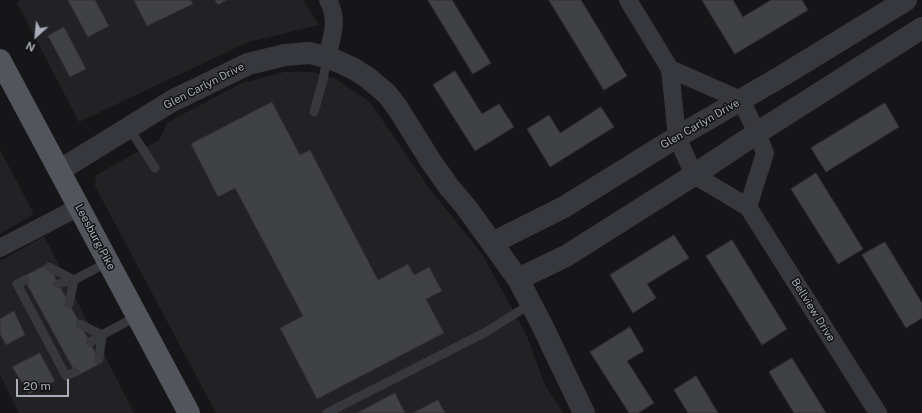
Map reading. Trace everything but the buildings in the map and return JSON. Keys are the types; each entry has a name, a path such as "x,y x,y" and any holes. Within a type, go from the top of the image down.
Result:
{"main road":[{"name":"Leesburg Pike","path":"0,60 189,413"}],"street":[{"path":"327,57 335,20 333,9 328,0"},
{"path":"628,0 670,69 677,137 694,175"},
{"name":"Glen Carlyn Drive","path":"492,243 564,207 677,137 782,76 906,0"},
{"path":"518,278 566,256 922,28"},
{"name":"Glen Carlyn Drive","path":"60,170 172,101 248,64 285,55 309,54 327,57 354,69 368,78 387,94 445,182 466,207 518,278 532,303 584,413"},
{"path":"670,69 741,100 765,153 748,207"},
{"name":"Bellview Drive","path":"694,175 748,207 878,413"},
{"path":"0,248 79,207"}],"lane":[{"path":"314,112 324,80 327,57"},
{"path":"129,128 155,168"},
{"path":"58,284 74,280 108,262"},
{"path":"49,266 74,280"},
{"path":"25,280 16,284 30,299 52,339 57,360 66,376 75,372"},
{"path":"69,304 74,280"},
{"path":"327,413 486,332 532,303"},
{"path":"90,342 137,316"},
{"path":"80,324 102,335"},
{"path":"99,359 102,335"},
{"path":"57,360 66,355"}],"shaded area":[{"path":"20,0 303,0 319,25 248,42 79,122 17,3"},
{"path":"284,72 313,72 336,79 370,102 429,188 482,254 527,336 545,385 563,413 216,413 95,186 96,175 159,140 168,122 242,83"},
{"path":"0,150 34,214 0,234"},
{"path":"44,236 134,413 19,413 0,375 0,261"}]}
